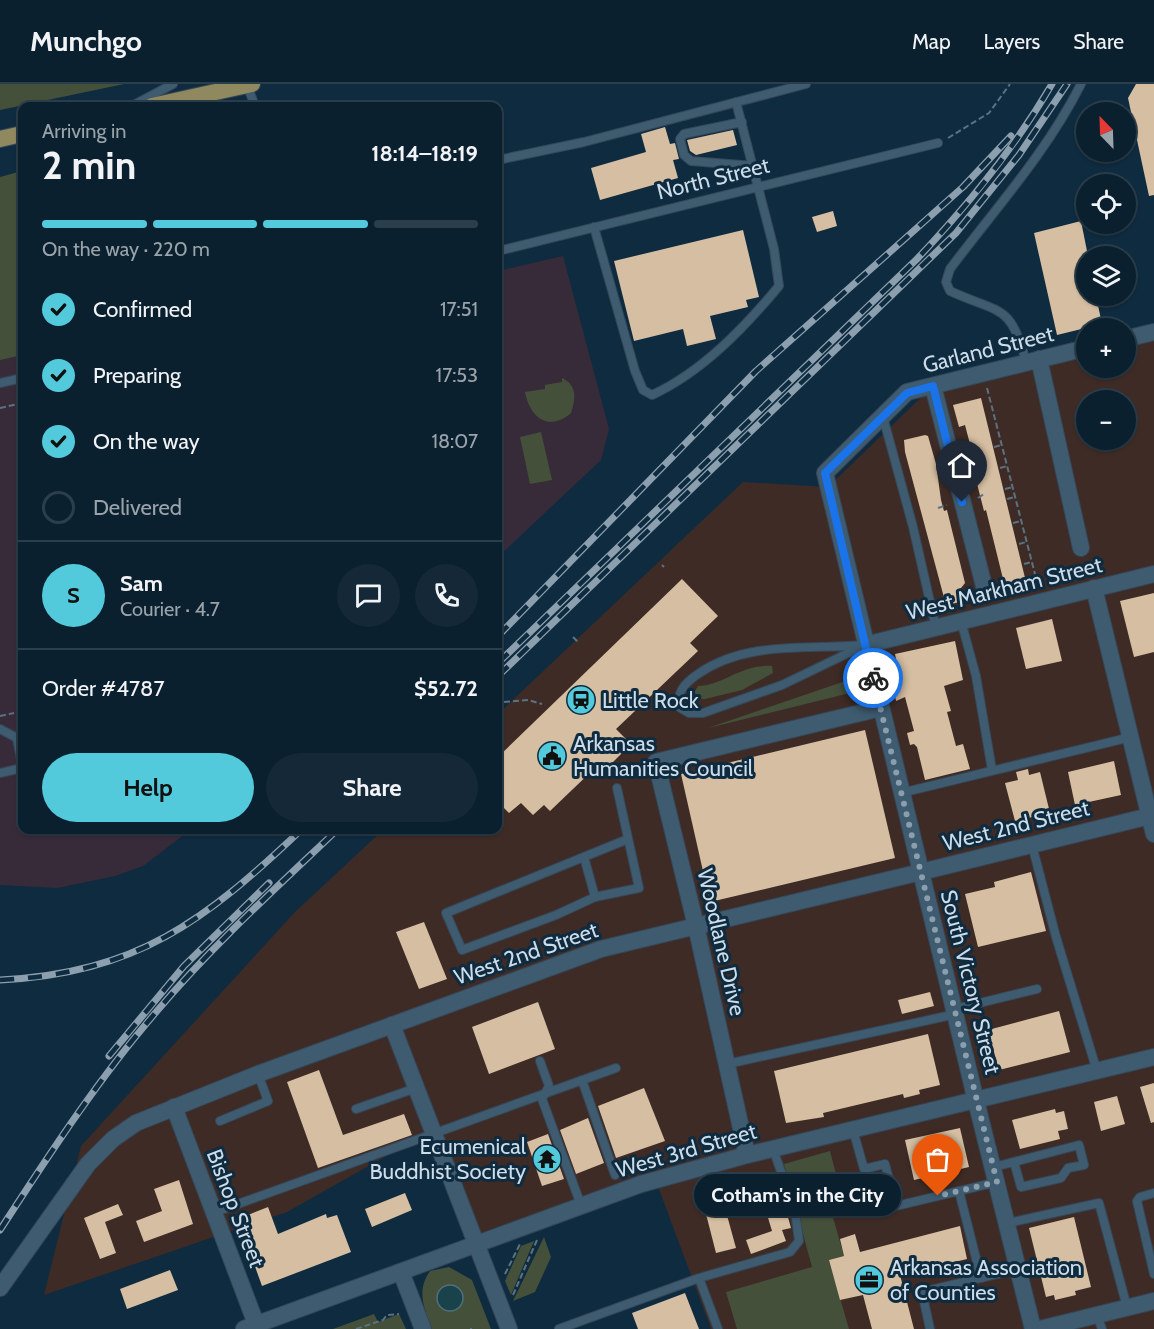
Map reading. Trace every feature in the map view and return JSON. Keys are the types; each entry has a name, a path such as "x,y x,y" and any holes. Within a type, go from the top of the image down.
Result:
{"main road":[{"path":"170,102 249,84"},
{"path":"0,139 18,135"}],"street":[{"path":"1136,336 1154,332"},
{"name":"Garland Street","path":"825,473 907,393 1076,350"},
{"path":"1033,361 1081,548"},
{"path":"933,386 984,586"},
{"name":"South Victory Street","path":"825,473 1033,1329"},
{"name":"West Markham Street","path":"865,645 1154,574"},
{"path":"1094,588 1152,816 1154,834"},
{"name":"Woodlane Drive","path":"747,1155 696,926 656,762 881,708"},
{"name":"West 2nd Street","path":"0,1288 73,1184 100,1151 136,1122 258,1074 591,952 1152,816"},
{"path":"392,1025 508,1329"},
{"name":"West 3rd Street","path":"253,1328 476,1243 641,1184 747,1155 1154,1057"},
{"name":"Bishop Street","path":"174,1107 253,1328"},
{"path":"401,1272 423,1329"},
{"path":"1040,1329 1100,1322 1127,1307 1154,1301"}],"lane":[{"path":"139,102 173,84"},
{"path":"249,84 254,102"},
{"path":"502,159 584,142 806,84"},
{"path":"1033,361 1017,328 1003,312 950,291 946,282 950,269 1018,183 1070,105 1081,84"},
{"path":"594,227 635,371 643,390 652,395 695,370 759,311 779,286 774,249 736,102"},
{"path":"742,122 694,130 680,139 681,147 691,161 754,166"},
{"name":"North Street","path":"502,250 759,185 938,143"},
{"path":"0,383 18,379"},
{"path":"883,417 913,527 936,628"},
{"path":"961,621 976,676 992,770"},
{"path":"865,645 782,685 703,713 689,713 679,707 678,695 688,681 711,665 743,652 865,645"},
{"path":"0,729 17,738 18,744"},
{"path":"901,793 1131,737"},
{"path":"0,773 18,768"},
{"path":"617,788 639,888 595,897 556,915 462,950 446,913 628,839"},
{"path":"1032,845 1056,937 1096,1071"},
{"path":"585,857 595,897"},
{"path":"727,1064 956,1011 1037,989"},
{"path":"540,1062 549,1086 542,1095"},
{"path":"213,1213 616,1068"},
{"path":"220,1121 268,1101 258,1074"},
{"path":"582,1080 615,1175"},
{"path":"356,1109 416,1088"},
{"path":"542,1095 581,1205"},
{"path":"853,1130 864,1168 885,1164 896,1206 959,1191 996,1174 1014,1162 1079,1144 1084,1165 1068,1168 1061,1178 1021,1187 1014,1162"},
{"path":"559,1329 699,1278 790,1252 799,1241 795,1211 773,1149"},
{"path":"959,1191 981,1278"},
{"path":"1154,1193 1140,1197 1137,1201 1154,1274"},
{"path":"1008,1223 1099,1203 1127,1307"},
{"path":"930,1329 922,1292 1018,1269"},
{"path":"699,1278 718,1329"}],"path":[{"path":"938,143 976,123 989,112 1010,84"},
{"path":"987,388 1036,578"},
{"path":"0,408 18,404"},
{"path":"994,447 1002,445"},
{"path":"1000,468 1007,466"},
{"path":"1005,489 1012,487"},
{"path":"1008,499 1015,497"},
{"path":"1013,523 1021,520"},
{"path":"1019,544 1026,542"},
{"path":"1024,564 1032,562"},
{"path":"573,636 579,643"},
{"path":"504,702 528,700 542,704"},
{"path":"0,716 14,713"},
{"path":"511,1300 538,1237"},
{"path":"503,1279 520,1244"},
{"path":"356,1329 382,1320 387,1314 399,1314"}],"shaded area":[{"path":"0,84 124,84 38,102 18,102 18,106 0,110"},
{"path":"18,172 18,356 0,360 0,177"},
{"path":"18,175 18,834 185,834 143,866 115,876 57,888 0,885 0,179"},
{"path":"563,256 609,429 601,460 502,553 502,270"},
{"path":"1154,332 1154,1329 711,1329 653,1173 478,1234 436,1128 287,1212 44,1295 81,1146 295,912 379,834 502,834 502,710 743,482 828,487 933,386 1076,351 1076,378 1136,378 1136,336"},
{"path":"562,378 573,388 574,402 571,413 563,419 548,422 531,409 525,392 545,389 545,385 562,382"},
{"path":"541,432 552,480 530,484 520,437"},
{"path":"772,666 773,673 742,690 705,699 699,699 694,693 698,686 715,683 741,671"},
{"path":"854,678 858,691 708,728"},
{"path":"830,1151 836,1174 822,1179 844,1256 829,1260 849,1329 737,1329 726,1292 812,1267 784,1164"},
{"path":"544,1237 551,1257 535,1292 513,1301"},
{"path":"534,1241 511,1295 505,1281 521,1246"},
{"path":"449,1267 472,1280 491,1329 432,1329 424,1307 423,1286 430,1271"},
{"path":"450,1285 459,1289 463,1298 459,1307 450,1311 441,1307 437,1298 441,1289"},
{"path":"374,1314 378,1322 399,1314 406,1329 333,1329"}],"building":[{"path":"1136,84 1154,84 1154,195 1149,196 1136,135 1136,102 1129,102 1128,98"},
{"path":"665,127 670,144 675,143 679,159 673,160 678,178 600,200 591,168 646,152 641,134"},
{"path":"733,130 737,145 696,155 690,151 687,140"},
{"path":"833,211 837,226 817,232 812,217"},
{"path":"1076,222 1076,234 1084,234 1086,246 1076,246 1076,306 1098,306 1101,318 1076,318 1076,330 1057,335 1034,233"},
{"path":"743,230 759,297 746,300 748,307 710,316 716,339 687,346 683,329 634,341 614,261"},
{"path":"981,398 1026,582 1026,585 1006,591 974,472 977,471 965,425 959,427 953,405"},
{"path":"928,436 936,464 941,500 944,511 947,510 965,583 961,588 965,601 946,605 905,452 904,440"},
{"path":"682,579 718,616 690,643 698,651 616,729 627,740 620,747 624,751 602,773 596,767 550,811 544,805 533,815 521,803 509,813 502,806 502,753"},
{"path":"1154,593 1154,652 1134,657 1120,601"},
{"path":"1052,619 1062,661 1026,669 1016,628"},
{"path":"955,641 963,680 944,686 951,711 947,712 956,746 963,744 970,769 925,780 917,747 914,744 910,745 907,733 914,731 905,697 896,701 892,680 900,678 895,654"},
{"path":"865,730 895,858 710,902 681,774"},
{"path":"1114,761 1121,795 1075,805 1068,772"},
{"path":"1028,769 1029,775 1040,772 1050,813 1015,821 1005,783 1018,780 1016,772"},
{"path":"1031,872 1046,931 978,947 965,894 995,887 994,882"},
{"path":"424,922 447,979 419,989 396,932"},
{"path":"930,992 934,1006 902,1014 898,1000"},
{"path":"538,1002 555,1049 489,1074 472,1027"},
{"path":"1059,1011 1070,1052 999,1070 988,1030"},
{"path":"928,1034 940,1085 919,1090 920,1094 904,1098 903,1094 823,1113 824,1117 786,1123 774,1071"},
{"path":"319,1070 343,1135 404,1114 412,1135 318,1168 287,1082"},
{"path":"1154,1083 1154,1122 1151,1123 1140,1087"},
{"path":"644,1088 665,1141 616,1158 598,1106"},
{"path":"1117,1096 1125,1124 1101,1131 1094,1102"},
{"path":"1055,1109 1056,1113 1064,1111 1068,1129 1058,1131 1060,1139 1020,1149 1012,1120"},
{"path":"588,1118 604,1163 576,1174 560,1130"},
{"path":"960,1128 969,1167 914,1180 905,1140"},
{"name":"Ecumenical Buddhist Society","path":"548,1134 564,1179 542,1186 527,1142"},
{"path":"179,1180 193,1224 144,1242 136,1221 162,1211 154,1189"},
{"path":"746,1183 751,1200 714,1210 711,1198 718,1196 717,1191"},
{"path":"779,1185 791,1228 782,1230 786,1241 751,1254 746,1240 772,1231 760,1191"},
{"path":"405,1193 412,1210 372,1227 365,1209"},
{"path":"118,1204 123,1215 105,1222 116,1253 100,1259 84,1218"},
{"path":"268,1207 278,1234 326,1214 327,1218 337,1215 351,1252 262,1286 238,1219"},
{"path":"725,1208 736,1248 716,1253 706,1214"},
{"path":"1074,1217 1091,1287 1075,1291 1076,1295 1055,1300 1054,1295 1046,1297 1029,1228"},
{"path":"960,1226 967,1259 900,1275 914,1329 872,1329 863,1295 840,1300 829,1260 844,1256 840,1239 855,1234 860,1252"},
{"path":"170,1270 178,1290 127,1309 120,1289"},
{"path":"685,1293 699,1329 638,1329 632,1313"}],"railway":[{"path":"502,659 917,259 990,175 1052,84"},
{"path":"502,672 956,233 1019,155 1067,84"},
{"path":"502,632 756,371 963,187 1011,136"},
{"path":"0,980 48,975 91,966 130,953 166,936 200,916 233,891 297,834"},
{"path":"0,1230 94,1090 135,1037 222,940 333,834"},
{"path":"109,1056 184,966 269,883"}],"way so far":[{"path":"873,678 997,1182 938,1196"}],"place":[{"name":"Little Rock","path":"581,700"},
{"name":"Arkansas Humanities Council","path":"552,756"},
{"name":"Ecumenical Buddhist Society","path":"547,1159"},
{"name":"Cotham's in the City","path":"938,1196"},
{"name":"Arkansas Association of Counties","path":"869,1280"}],"route":[{"path":"873,678 825,473 907,393 933,386 962,502"}]}
